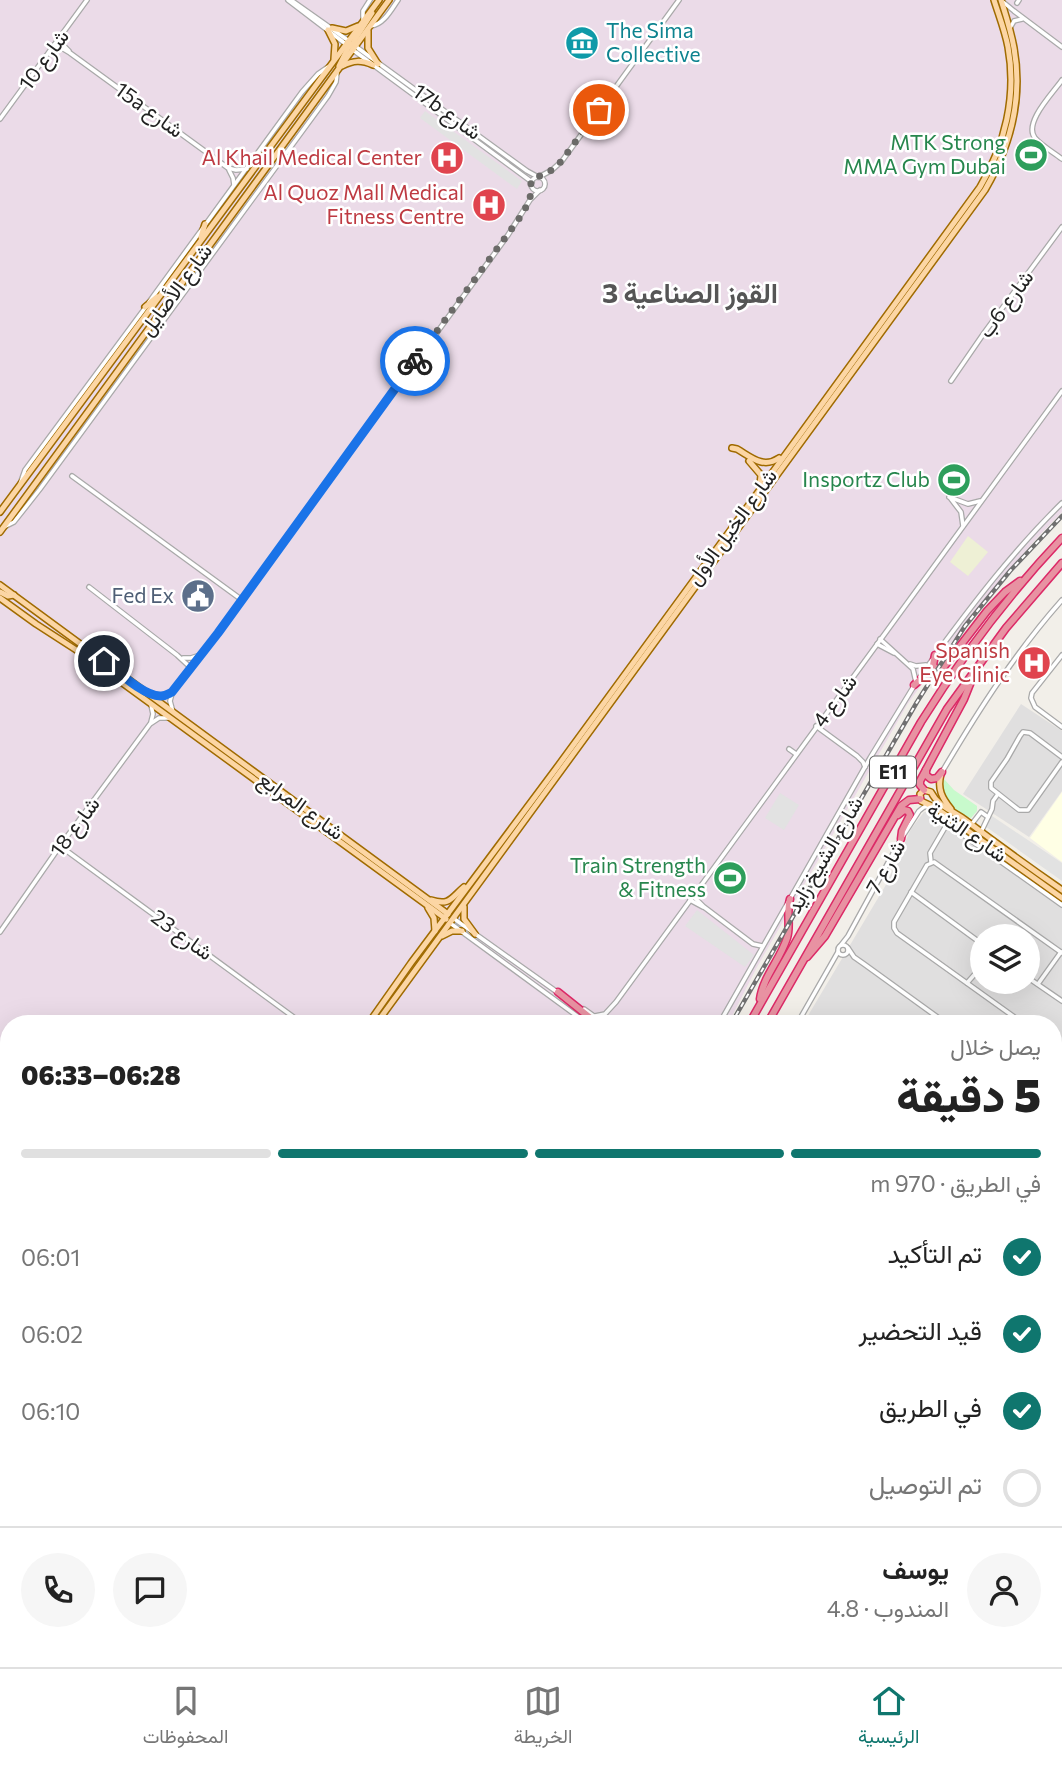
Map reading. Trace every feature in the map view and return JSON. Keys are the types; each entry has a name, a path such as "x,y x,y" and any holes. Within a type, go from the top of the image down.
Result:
{"highway":[{"name":"شارع الشيخ زايد","path":"754,1015 932,705 968,652 1025,579 1062,538"},
{"name":"شارع الشيخ زايد","path":"772,1015 934,729 976,668 1062,563"},
{"path":"915,683 941,670 994,604 1009,588 1025,579"},
{"path":"936,655 932,663 941,670"},
{"path":"924,790 920,782 964,699 976,668"},
{"path":"926,770 926,775 931,779 937,778 942,772"},
{"path":"803,960 822,940 904,804 909,800 920,799"},
{"path":"895,820 903,810 908,811 910,815 901,839"},
{"path":"760,1004 762,988 787,939 790,900"},
{"path":"558,992 587,1015"}],"main road":[{"name":"شارع الأصايل","path":"2,529 339,69 363,21 379,0"},
{"name":"شارع الأصايل","path":"0,512 332,63 370,27 389,0"},
{"name":"شارع الخيل الأول","path":"449,918 464,905 985,190 1002,157 1014,113 1017,76 1015,58 1001,0"},
{"name":"شارع الخيل الأول","path":"375,1015 449,918 470,884 974,196 993,164 1004,132 1011,89 1009,53 994,2"},
{"path":"351,45 371,17 372,9"},
{"path":"332,63 335,44 330,29 349,30 363,21"},
{"path":"370,27 368,48 376,64"},
{"path":"339,69 355,61 376,64"},
{"path":"200,243 205,224"},
{"path":"145,307 162,294"},
{"path":"732,448 764,463 775,461 787,452"},
{"path":"749,461 761,475 759,490"},
{"path":"0,582 10,588 14,595 8,596 0,592"},
{"name":"شارع المرابع","path":"14,595 141,688 173,716 449,918"},
{"name":"شارع المرابع","path":"0,598 173,716"},
{"path":"942,772 940,792 953,812"},
{"name":"شارع الثنية","path":"1062,890 936,801 931,792 924,790 920,794 923,803 944,814 1062,898"},
{"path":"1035,878 1038,888"},
{"path":"462,931 437,934 434,918 426,902 447,901 470,884"},
{"path":"464,905 464,919 475,934"},
{"name":"شارع الخيل الأول","path":"382,1015 437,934"}],"street":[{"name":"شارع 10","path":"0,119 87,0"},
{"name":"17b شارع","path":"289,0 532,184"},
{"path":"363,21 363,11 370,0"},
{"path":"370,27 383,20 398,0"},
{"path":"530,200 535,178 552,170 564,159 679,0"},
{"path":"1001,0 1062,47"},
{"path":"1010,30 1014,21 1027,21"},
{"name":"15a شارع","path":"56,42 228,168"},
{"path":"20,487 25,470 302,92 332,63"},
{"name":"17b شارع","path":"376,64 539,177"},
{"path":"1062,80 1031,126 1037,140 1062,159"},
{"path":"445,118 468,128"},
{"path":"228,168 247,169"},
{"path":"228,168 234,187"},
{"path":"141,688 159,696 173,690 242,600 513,228 530,200 545,185 552,170"},
{"path":"539,177 545,185"},
{"path":"532,184 534,189 540,190"},
{"name":"شارع 6ب","path":"951,381 1062,227"},
{"name":"شارع 4","path":"608,1012 1062,391"},
{"path":"72,476 242,600"},
{"path":"962,527 962,514 950,497 968,504 982,500"},
{"path":"724,1015 915,683 1005,563 1062,503"},
{"path":"89,587 192,666"},
{"path":"942,772 994,686 1062,600"},
{"path":"880,639 914,672 915,683"},
{"path":"877,644 895,653"},
{"path":"183,659 201,654"},
{"path":"1062,656 1032,693 1031,701 1062,727"},
{"path":"183,659 184,676"},
{"path":"906,662 916,666 928,665"},
{"path":"150,724 159,718 173,716 170,701 173,690"},
{"path":"149,702 153,714 150,724"},
{"name":"شارع 18","path":"0,932 150,724"},
{"path":"816,726 857,756 865,767"},
{"path":"1062,757 1030,733 1022,733 991,782 991,788 1019,810 1028,810 1062,762"},
{"path":"789,749 796,754"},
{"path":"857,756 870,758"},
{"path":"981,832 994,800 999,795"},
{"name":"شارع 7","path":"841,945 901,839 920,810 932,806"},
{"path":"971,825 981,812 988,817"},
{"path":"944,814 948,824 1062,905"},
{"path":"750,817 758,815"},
{"path":"932,862 930,852 948,824"},
{"name":"شارع 23","path":"60,846 291,1015"},
{"path":"932,862 910,893 894,922 894,928 897,933 1012,1015"},
{"path":"932,862 1061,952 1040,979"},
{"path":"910,893 970,935"},
{"path":"691,898 753,944 764,945"},
{"name":"شارع المرابع","path":"449,918 462,931 575,1015"},
{"name":"شارع المرابع","path":"449,918 593,1015"},
{"name":"شارع 7","path":"847,947 848,936"},
{"path":"753,944 758,956"},
{"path":"802,1015 841,945 935,1015"},
{"path":"833,963 847,953 847,947"},
{"path":"838,952 854,957"},
{"path":"620,981 627,986"},
{"path":"1040,985 1062,1001"},
{"path":"602,1015 608,1012"}],"shaded area":[{"name":"القوز الصناعية 3","path":"0,0 1062,0 1062,512 971,615 907,705 757,967 733,1015 0,1015"},
{"path":"425,111 522,181 517,189 420,118"},
{"path":"968,536 988,552 968,576 950,562"},
{"path":"1021,704 1062,731 1062,791 1029,837 963,794"},
{"path":"1062,792 1062,862 1030,838"},
{"path":"780,793 799,805 784,830 765,818"},
{"path":"924,812 940,812 1062,900 1062,1015 808,1015 887,883 911,829"},
{"path":"992,816 1062,863 1062,881 985,826"},
{"path":"697,910 754,955 745,967 685,926"}],"green space":[{"path":"944,779 954,790 977,806 977,811 971,818 951,805 942,793"}],"railway":[{"path":"736,1015 917,702 965,626 1010,571 1062,516"}],"way so far":[{"path":"415,361 521,216 530,200 533,179 549,172 564,159 599,110"}],"place":[{"name":"The Sima Collective","path":"582,43"},
{"name":"MTK Strong MMA Gym Dubai","path":"1031,155"},
{"name":"Al Khail Medical Center","path":"447,158"},
{"name":"Al Quoz Mall Medical Fitness Centre","path":"489,205"},
{"name":"Insportz Club","path":"954,480"},
{"name":"Fed Ex","path":"198,596"},
{"name":"Spanish Eye Clinic","path":"1034,663"},
{"name":"Train Strength & Fitness","path":"730,878"}],"district":[{"name":"القوز الصناعية 3","path":"690,293"}],"route":[{"path":"104,661 153,695 162,696 172,692 218,633 415,361"}]}
